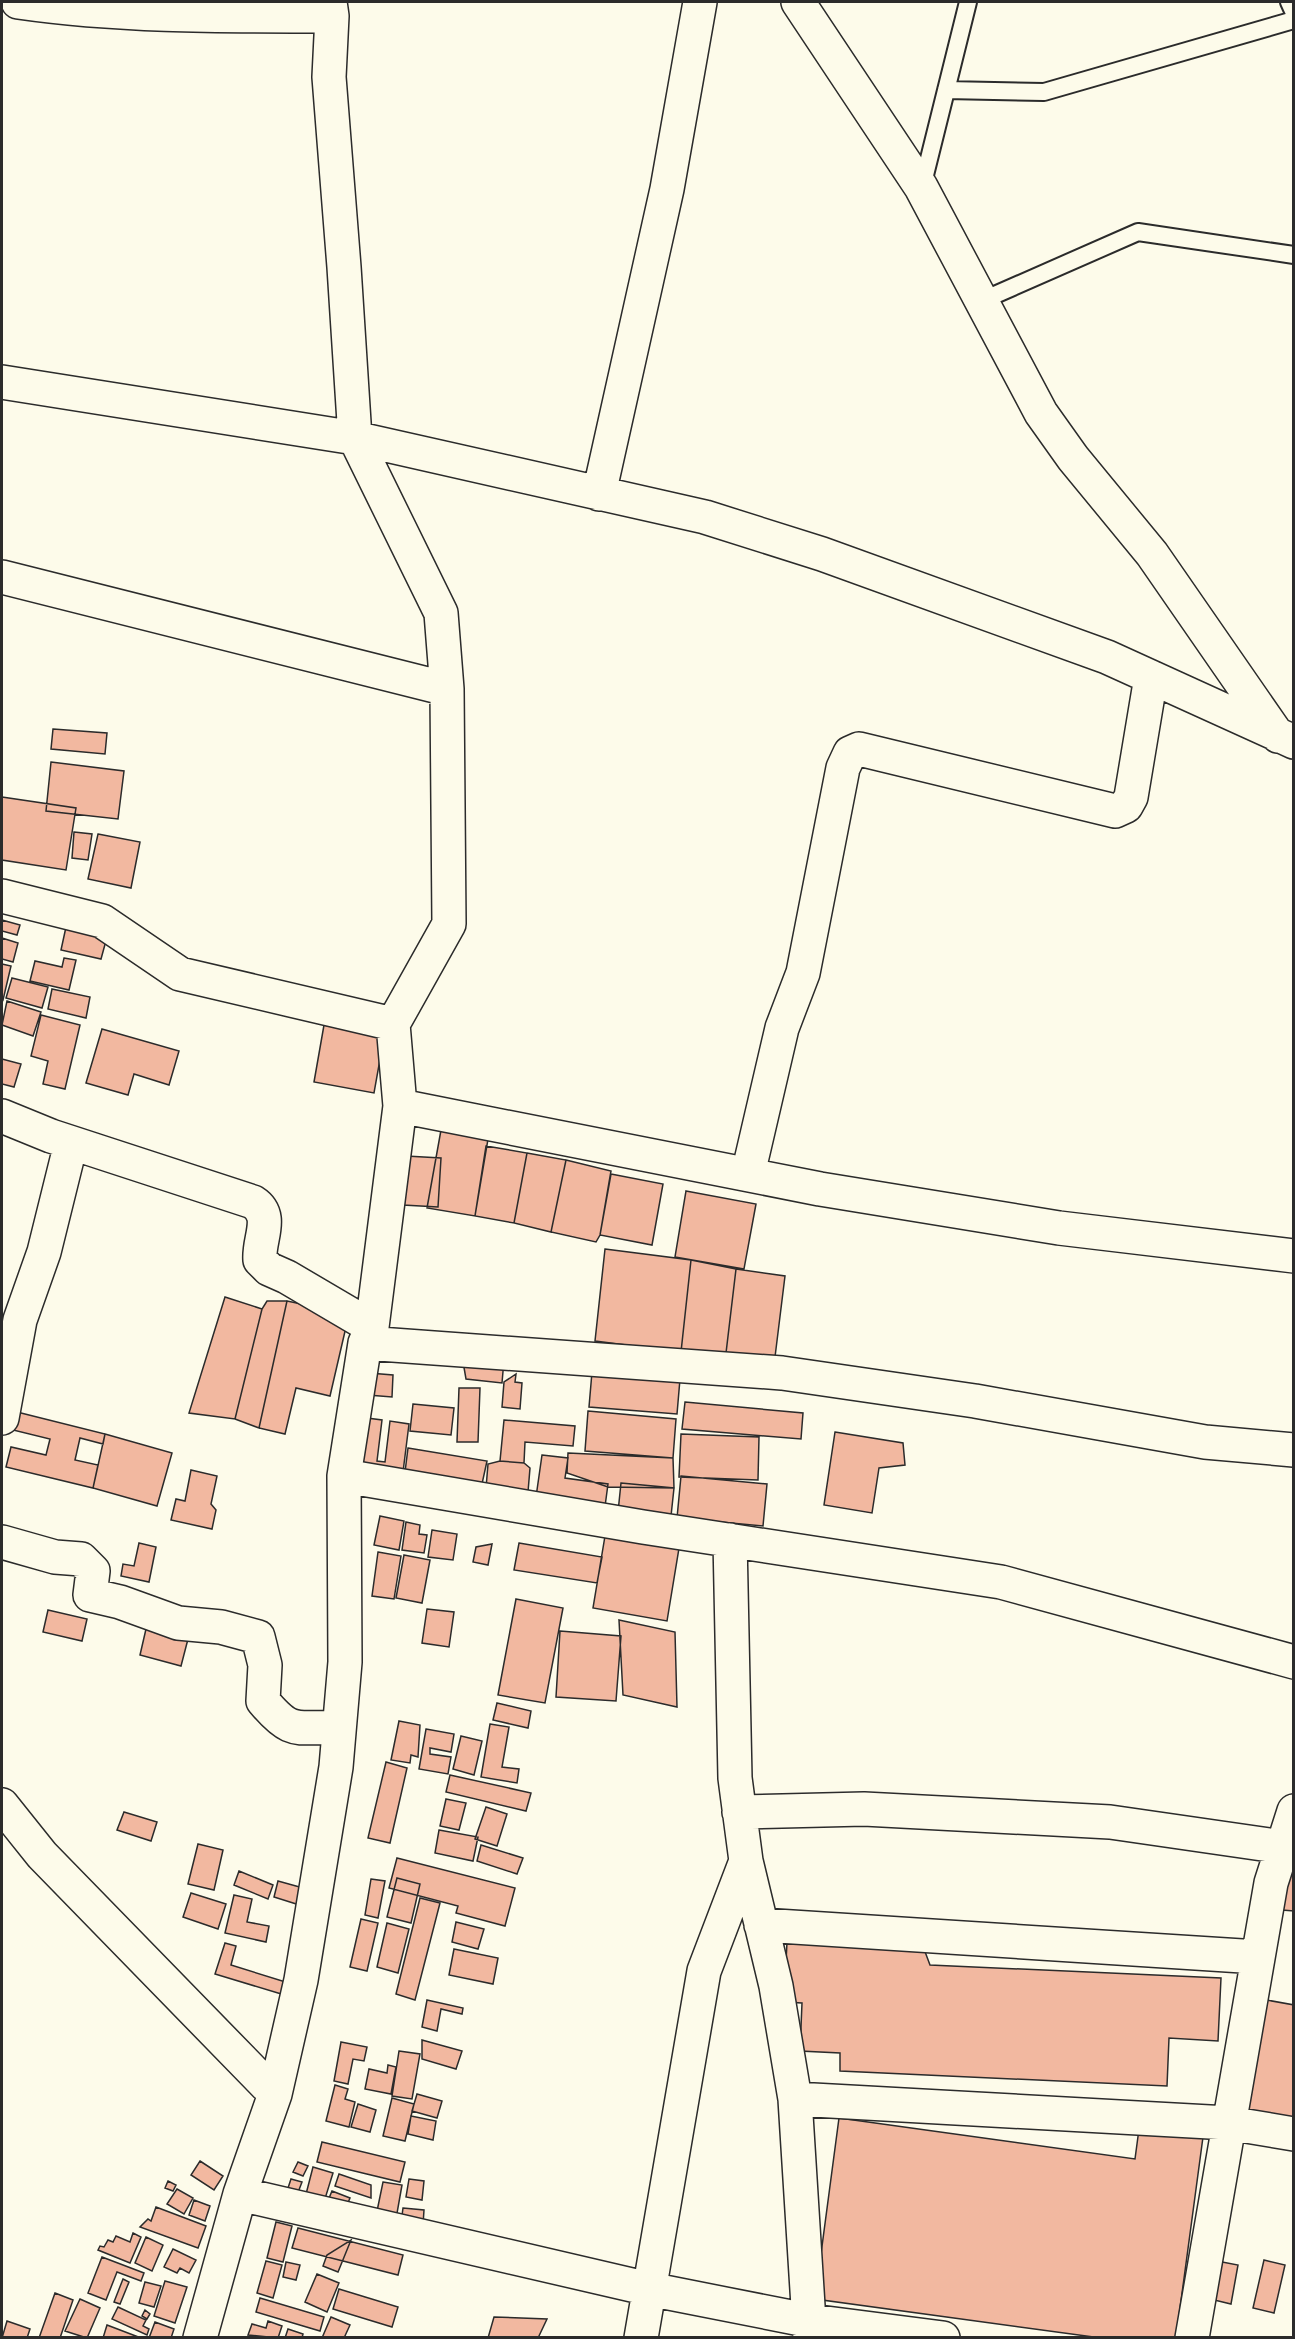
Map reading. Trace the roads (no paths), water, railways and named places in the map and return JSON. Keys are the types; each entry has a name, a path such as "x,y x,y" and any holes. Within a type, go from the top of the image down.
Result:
{"street":[{"path":"18,2 78,10 171,16 331,9 328,77 355,438 441,613 447,689 449,924 393,1024 400,1106 368,1335 344,1476 345,1662 336,1767 301,1980 275,2094 240,2194 200,2337"},
{"path":"598,494 667,189 700,2"},
{"path":"798,2 921,188 1041,413 1073,458 1152,554 1286,740"},
{"path":"2,382 355,438 705,517 822,554 1107,657 1286,740"},
{"path":"2,577 447,689"},
{"path":"748,1174 782,1028 803,973 843,768 850,753 859,749 1115,811 1126,806 1131,797 1151,677"},
{"path":"2,896 102,921 180,974 393,1024"},
{"path":"400,1106 820,1190 1059,1228 1293,1256"},
{"path":"2,1116 71,1143 253,1202 262,1208 266,1217 260,1260 269,1269 368,1335 782,1373 975,1401 1205,1442 1293,1450"},
{"path":"2,1418 21,1320 44,1252 71,1143"},
{"path":"344,1476 1001,1582 1293,1662"},
{"path":"730,1540 732,1720 739,1812 746,1861 776,1986 795,2099 810,2329"},
{"path":"2,1542 55,1557 81,1559 93,1571 90,1595 120,1602 178,1623 221,1627 258,1637 265,1665 263,1701 279,1720 296,1729 315,1726 339,1728"},
{"path":"2,1805 42,1855 275,2094"},
{"path":"739,1812 864,1809 1098,1821 1283,1847"},
{"path":"1192,2337 1271,1882 1293,1811"},
{"path":"641,2337 704,1971 746,1861"},
{"path":"761,1925 1258,1958"},
{"path":"795,2099 1228,2124 1293,2134"},
{"path":"240,2194 649,2289 810,2329 943,2337"}],"lane":[{"path":"921,188 968,2"},
{"path":"1289,2 1293,13"},
{"path":"946,90 1044,93 1293,20"},
{"path":"981,301 1138,232 1293,255"}]}
